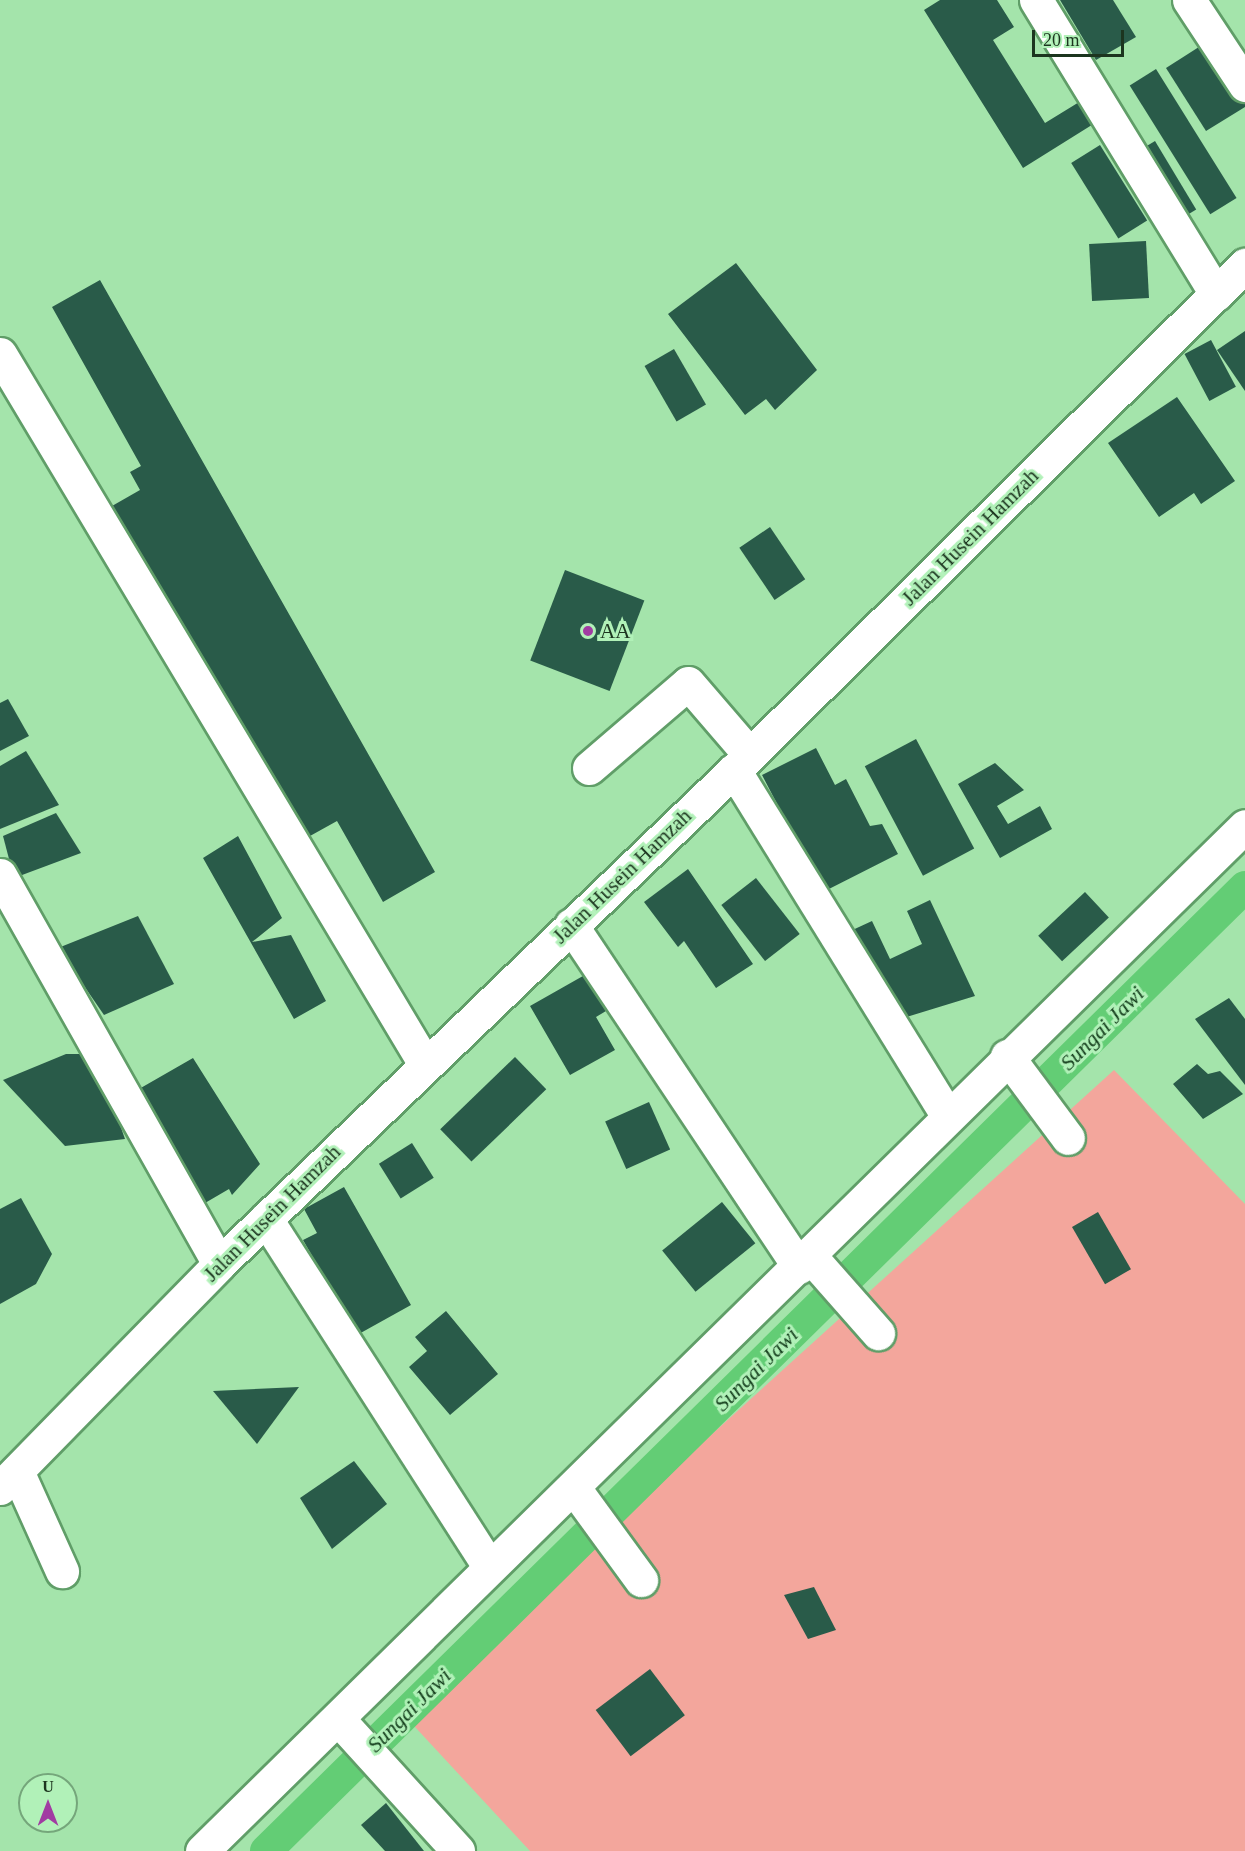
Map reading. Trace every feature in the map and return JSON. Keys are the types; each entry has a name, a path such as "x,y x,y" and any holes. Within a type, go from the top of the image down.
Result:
{"street":[{"path":"1036,0 1216,294"},
{"path":"1189,0 1245,85"},
{"name":"Jalan Husein Hamzah","path":"8,1480 219,1264 742,762 1245,265"},
{"path":"0,354 425,1064"},
{"path":"590,768 688,683 742,762 948,1116"},
{"path":"202,1851 339,1720 489,1567 580,1495 801,1258 948,1116 1014,1066 1245,826"},
{"path":"0,875 219,1264"},
{"path":"571,925 801,1258 868,1321"},
{"path":"1014,1066 1061,1128"},
{"path":"266,1219 489,1567"},
{"path":"8,1480 62,1571"},
{"path":"580,1495 641,1580"},
{"path":"339,1720 458,1851"}],"shaded area":[{"path":"1114,1070 1245,1204 1245,1851 530,1851 403,1714"}],"building":[{"path":"940,0 997,0 1014,27 993,40 1045,123 1089,96 1103,118 1023,168 924,10"},
{"path":"1060,0 1113,0 1136,37 1096,60"},
{"path":"1213,38 1245,87 1245,107 1206,131 1166,68"},
{"path":"1156,69 1237,198 1210,214 1130,85"},
{"path":"1155,141 1196,210 1174,223 1133,154"},
{"path":"1100,145 1147,220 1118,238 1071,163"},
{"path":"1146,241 1149,298 1092,301 1089,244"},
{"path":"736,263 817,370 775,410 766,399 745,415 668,314"},
{"path":"100,280 435,872 383,902 337,821 301,841 112,506 140,490 130,472 141,466 52,307"},
{"path":"1245,331 1245,391 1217,350"},
{"path":"1211,340 1236,387 1209,401 1185,354"},
{"path":"674,349 706,404 677,421 645,366"},
{"path":"1177,397 1235,481 1201,504 1194,493 1159,517 1108,443"},
{"path":"770,527 805,579 775,600 739,548"},
{"name":"AA","path":"565,570 644,600 610,691 530,661"},
{"path":"8,699 29,736 0,751 0,703"},
{"path":"916,739 974,848 923,876 865,766"},
{"path":"816,748 835,785 846,779 870,826 882,824 898,854 823,892 762,775"},
{"path":"26,751 59,805 0,829 0,766"},
{"path":"995,763 1024,790 997,806 1008,824 1040,806 1052,829 1000,858 958,784"},
{"path":"56,813 81,853 14,878 3,836"},
{"path":"238,836 282,918 252,942 291,935 326,1001 294,1019 203,858"},
{"path":"688,869 753,964 716,988 684,941 678,947 644,902"},
{"path":"756,878 800,934 765,961 721,905"},
{"path":"1085,892 1109,918 1062,961 1038,936"},
{"path":"930,900 975,996 900,1019 846,933 872,921 890,959 922,944 907,911"},
{"path":"138,916 174,984 104,1015 58,948"},
{"path":"590,972 611,1008 596,1017 615,1050 570,1075 530,1006"},
{"path":"1229,998 1245,1019 1245,1085 1195,1019"},
{"path":"66,1054 95,1054 125,1139 65,1146 3,1080"},
{"path":"515,1057 546,1089 471,1162 440,1129"},
{"path":"193,1058 260,1164 232,1195 229,1189 205,1203 139,1089"},
{"path":"1197,1064 1208,1074 1220,1071 1243,1094 1203,1119 1173,1084"},
{"path":"649,1102 670,1150 626,1169 605,1122"},
{"path":"412,1143 434,1178 401,1198 379,1164"},
{"path":"344,1187 411,1305 357,1335 303,1240 317,1233 304,1209"},
{"path":"21,1198 52,1254 36,1284 0,1304 0,1209"},
{"path":"722,1202 755,1243 696,1292 662,1250"},
{"path":"1098,1212 1131,1269 1105,1284 1072,1227"},
{"path":"446,1311 498,1374 450,1415 409,1367 427,1351 415,1337"},
{"path":"299,1387 257,1444 213,1391"},
{"path":"354,1461 387,1504 332,1549 300,1498"},
{"path":"814,1587 836,1630 808,1639 784,1595"},
{"path":"650,1669 685,1715 631,1756 596,1710"},
{"path":"386,1803 424,1851 385,1851 361,1825"}],"waterway":[{"name":"Sungai Jawi","path":"266,1851 1245,887"}],"place":[{"name":"AA","path":"588,631"}]}
